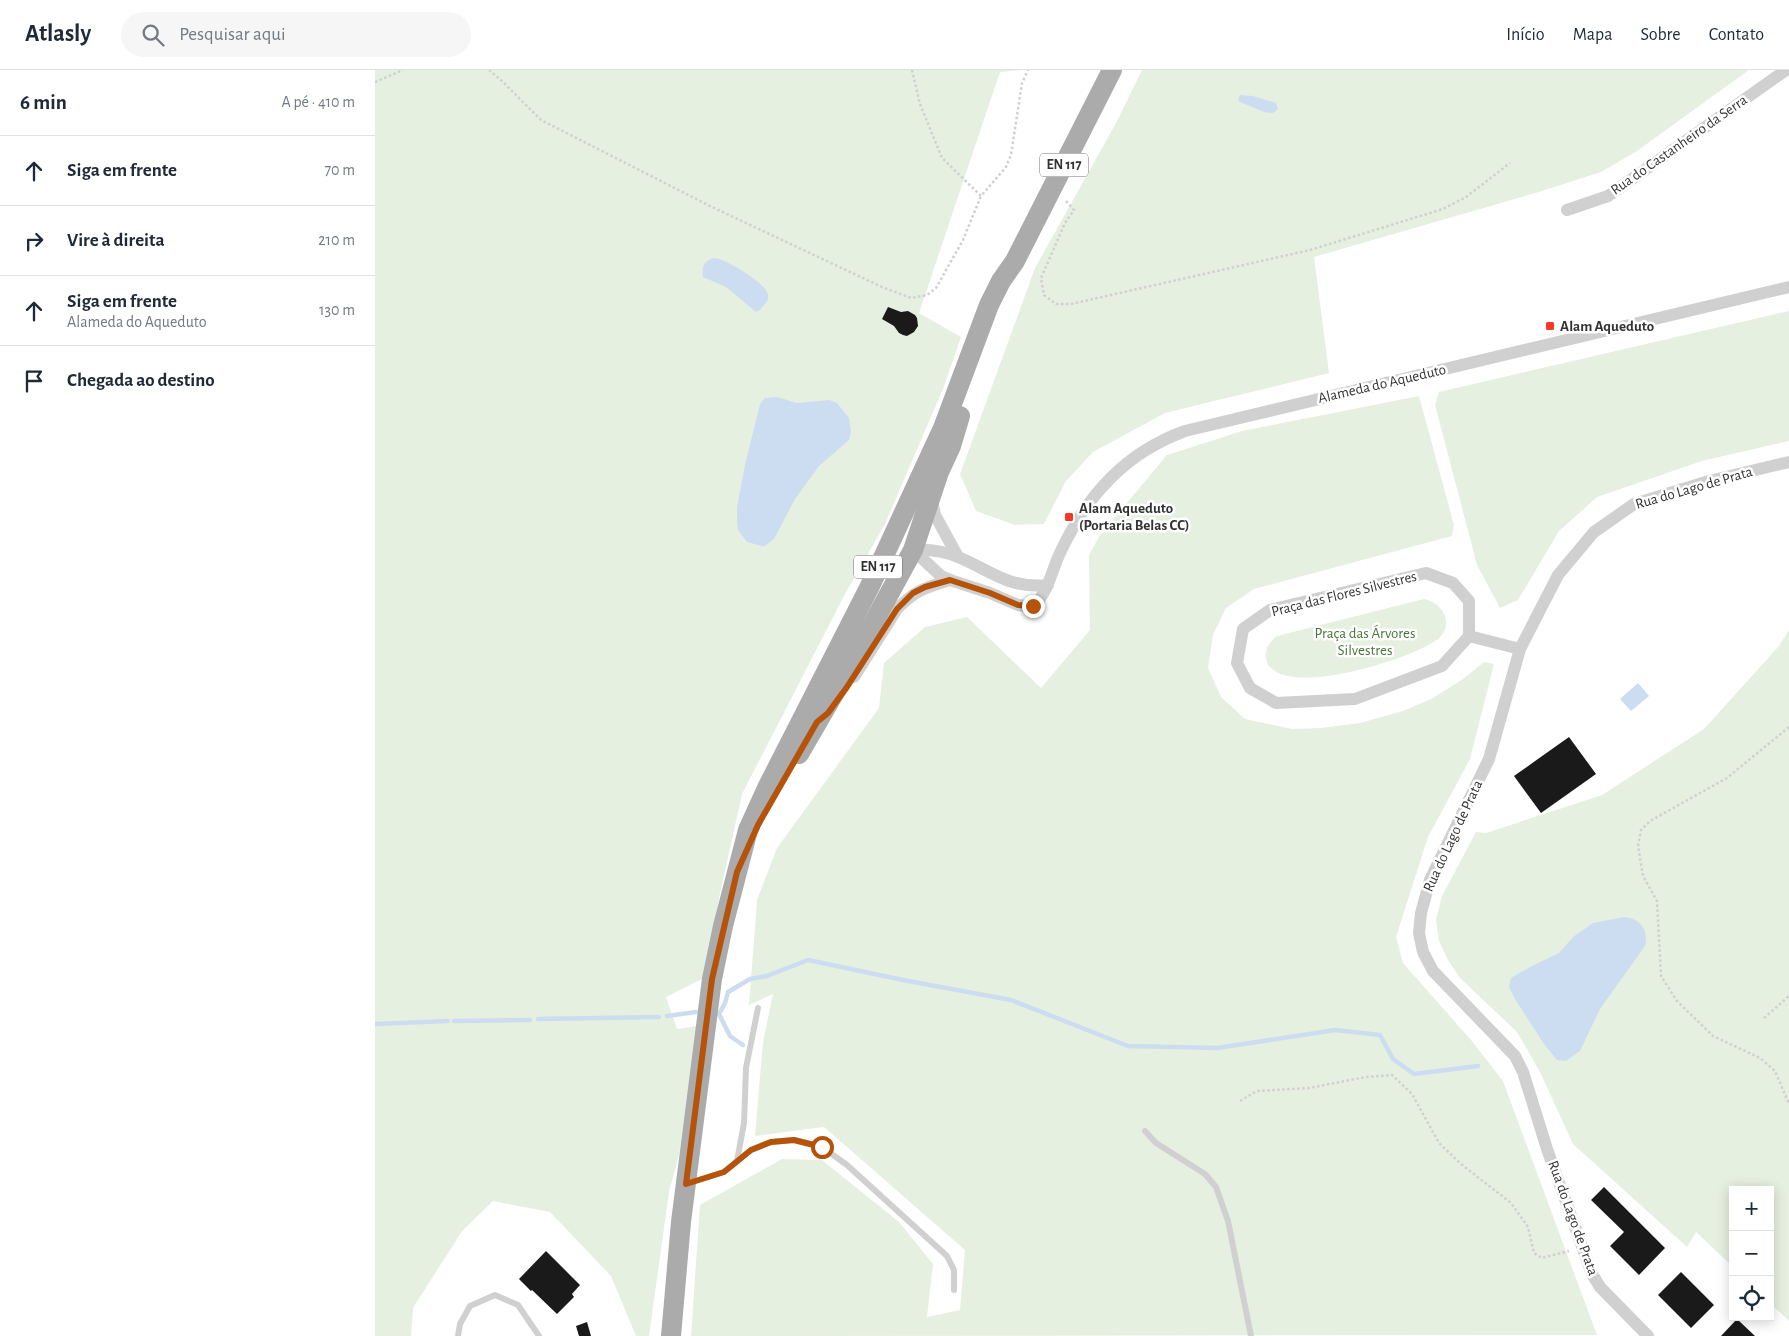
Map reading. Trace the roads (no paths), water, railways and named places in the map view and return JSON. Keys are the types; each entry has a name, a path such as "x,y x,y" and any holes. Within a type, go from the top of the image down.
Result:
{"main road":[{"name":"EN 117","path":"671,1336 686,1184 712,979 748,830 768,786 877,570 943,428 989,305 1001,281 1015,261 1112,70"},
{"name":"EN 117","path":"737,872 758,825 913,550 1015,261"},
{"path":"877,570 913,550 913,522 916,509 925,488 943,428"}],"street":[{"name":"Rua do Castanheiro da Serra","path":"1567,210 1608,196 1786,70"},
{"name":"Alameda do Aqueduto","path":"913,550 941,576 1018,605 1033,606 1040,600 1048,585 1057,558 1068,535 1091,500 1114,473 1162,439 1194,428 1789,287"},
{"name":"Rua do Lago de Prata","path":"1648,1336 1600,1288 1592,1274 1547,1149 1523,1072 1515,1056 1433,971 1423,952 1419,933 1421,913 1430,880 1489,759 1520,649 1558,575 1595,532 1634,504 1709,481 1789,462"},
{"path":"931,498 935,515 958,557"},
{"path":"913,550 931,549 958,557 994,576 1015,584 1031,587 1048,585"},
{"name":"Praça das Flores Silvestres","path":"1426,573 1453,583 1469,601 1469,636 1442,666 1355,699 1276,702 1250,688 1237,663 1243,629 1270,610 1426,573"},
{"path":"817,722 828,713 847,687 897,609 913,593 925,587 950,580"},
{"path":"1469,636 1520,649"}],"lane":[{"path":"737,1161 744,1123 746,1068 758,1008"},
{"path":"1145,1131 1156,1143 1205,1174 1216,1186 1228,1221 1251,1336"},
{"path":"686,1184 724,1172 751,1150 771,1142 794,1140 822,1147 847,1165 947,1256 954,1270 954,1290"},
{"path":"458,1336 460,1324 470,1306 495,1295 518,1305 539,1336"}],"water":[{"path":"1240,95 1253,96 1276,103 1278,109 1273,113 1264,112 1240,102 1238,100"},
{"path":"714,258 735,266 759,282 768,294 768,300 760,310 756,312 726,287 703,277 704,265 707,261"},
{"path":"777,397 797,403 829,400 837,403 849,418 851,432 849,440 819,466 795,499 774,539 765,546 762,546 747,542 738,530 737,507 760,404 765,398"},
{"path":"1638,683 1649,696 1631,711 1620,699"},
{"path":"1624,917 1639,922 1642,926 1646,935 1645,946 1600,1009 1580,1051 1566,1061 1557,1060 1544,1044 1515,999 1509,987 1511,978 1559,953 1573,937 1593,923"}],"waterway":[{"path":"743,1045 730,1036 719,1014 728,992 750,979 767,976 808,960 1011,1000 1128,1046 1217,1048 1335,1030 1380,1035 1393,1059 1414,1074 1478,1066"},
{"path":"667,1016 696,1012"},
{"path":"538,1019 659,1017"},
{"path":"454,1021 530,1020"},
{"path":"375,1024 448,1021"}],"place":[{"name":"Alam Aqueduto","path":"1550,326"},
{"name":"Alam Aqueduto (Portaria Belas CC)","path":"1069,517"}],"park label":[{"name":"Praça das Árvores Silvestres","path":"1365,642"}]}
